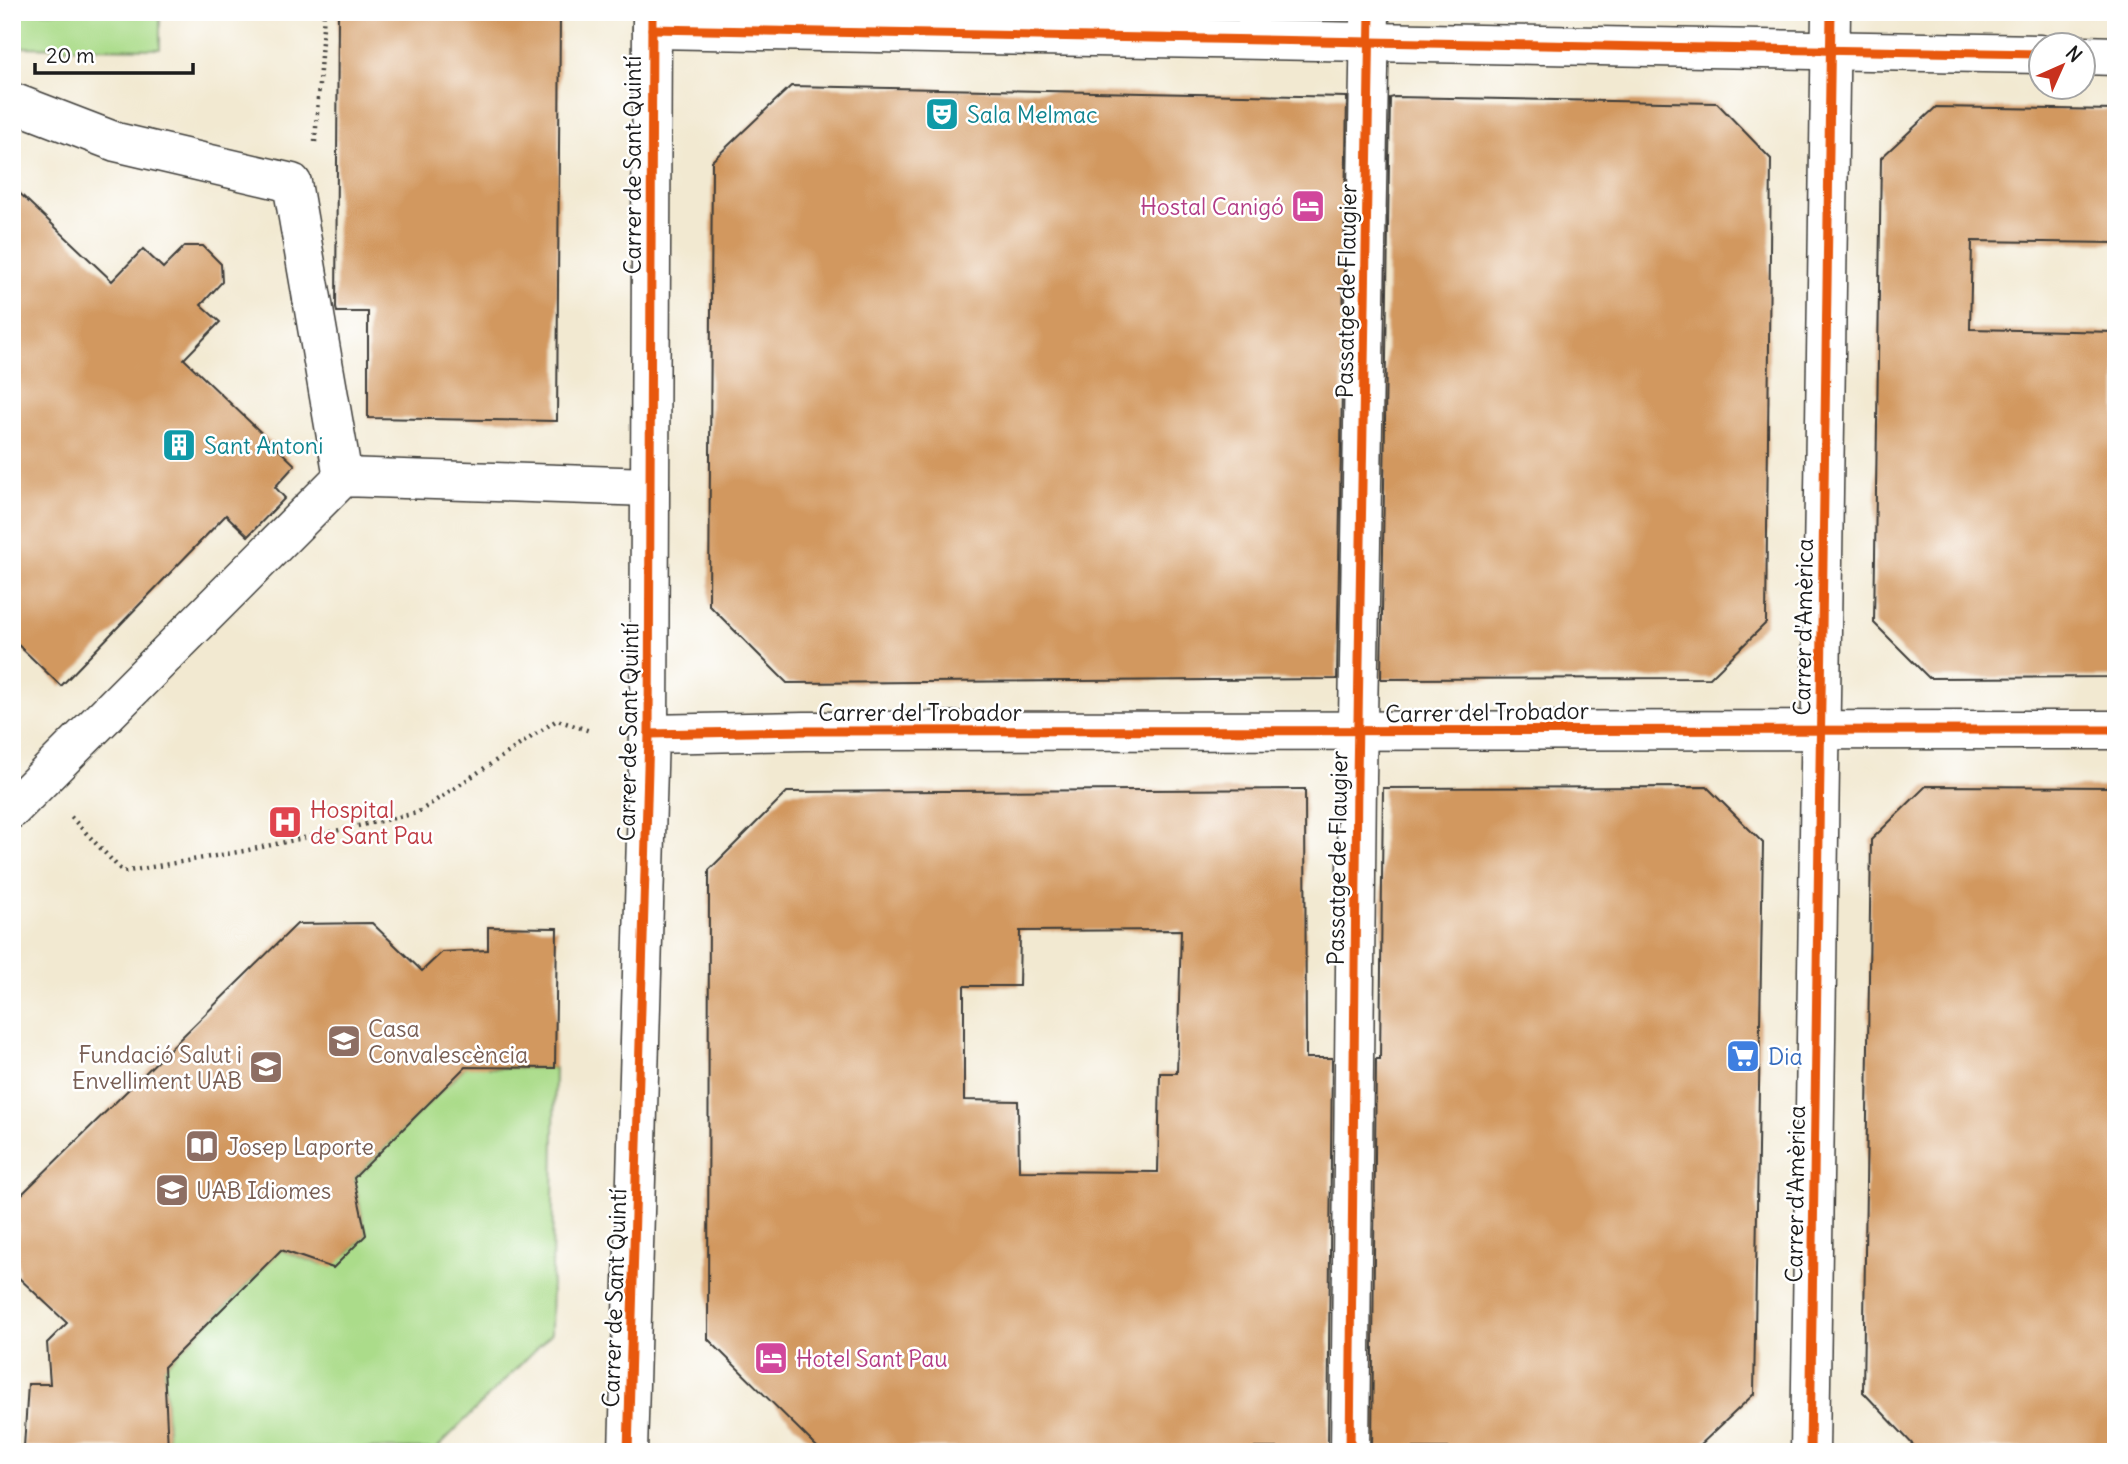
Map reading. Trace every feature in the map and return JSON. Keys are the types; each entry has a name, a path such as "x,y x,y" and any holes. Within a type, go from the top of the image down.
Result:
{"street":[{"path":"652,20 1831,31 2026,52"},
{"name":"Carrer de Sant Quintí","path":"628,1452 649,734 652,20"},
{"name":"Passatge de Flaugier","path":"1350,1452 1357,733 1370,27"},
{"name":"Carrer d'Amèrica","path":"1810,1452 1831,31"},
{"path":"2096,55 2116,55"},
{"path":"12,102 116,142 292,183 343,477"},
{"path":"17,795 343,477 650,487"},
{"name":"Carrer del Trobador","path":"649,734 767,731 1357,733 1821,729 2116,730"}],"path":[{"path":"292,183 316,139 324,12"},
{"path":"66,811 123,872 244,851 417,813 557,720 590,730"}],"green space":[{"path":"12,12 160,12 160,49 12,47"},
{"path":"469,1063 489,1064 489,1068 555,1068 551,1334 436,1449 168,1448 164,1367 281,1250 320,1264 328,1264 343,1257 366,1235 354,1178"}],"building":[{"path":"338,12 560,12 557,421 368,418 368,312 337,312 336,308"},
{"path":"791,86 1347,97 1337,679 787,683 709,605 712,161"},
{"path":"1390,98 1717,103 1771,159 1766,623 1710,678 1381,679"},
{"path":"1936,107 2116,110 2116,243 1972,241 1970,329 2116,332 2116,677 1929,678 1874,623 1881,158"},
{"name":"Sant Antoni","path":"12,186 112,281 143,249 163,268 185,246 203,246 221,264 222,282 201,305 220,322 184,359 295,465 275,487 285,498 248,536 226,515 61,686 12,639"},
{"path":"1926,786 2116,787 2116,1448 1917,1449 1863,1392 1871,840"},
{"path":"1707,787 1763,843 1754,1394 1697,1448 1372,1448 1376,1059 1380,1059 1383,788"},
{"path":"1305,789 1306,1058 1332,1058 1328,1448 818,1448 708,1339 709,870 787,792","holes":["1181,930 1177,1073 1160,1073 1158,1172 1019,1171 1018,1101 964,1100 964,986 1019,986 1020,931"]},
{"path":"372,923 422,971 442,952 488,950 488,927 557,928 555,1068 465,1067 354,1178 366,1235 333,1268 281,1250 164,1367 168,1448 24,1447 28,1384 50,1384 47,1343 67,1323 18,1277 17,1199 297,924"}],"cycle path":[{"path":"628,1452 649,734 652,12"},
{"path":"1350,1452 1357,779 1370,12"},
{"path":"1810,1452 1831,12"},
{"path":"652,29 2026,54"},
{"path":"649,734 804,731 2116,730"}],"place":[{"name":"Sala Melmac","path":"942,114"},
{"name":"Hostal Canigó","path":"1308,206"},
{"name":"Sant Antoni","path":"179,445"},
{"name":"Hospital de Sant Pau","path":"285,822"},
{"name":"Casa Convalescència","path":"344,1041"},
{"name":"Dia","path":"1743,1056"},
{"name":"Fundació Salut i Envelliment UAB","path":"266,1067"},
{"name":"Josep Laporte","path":"202,1146"},
{"name":"UAB Idiomes","path":"172,1190"},
{"name":"Hotel Sant Pau","path":"771,1358"}]}
